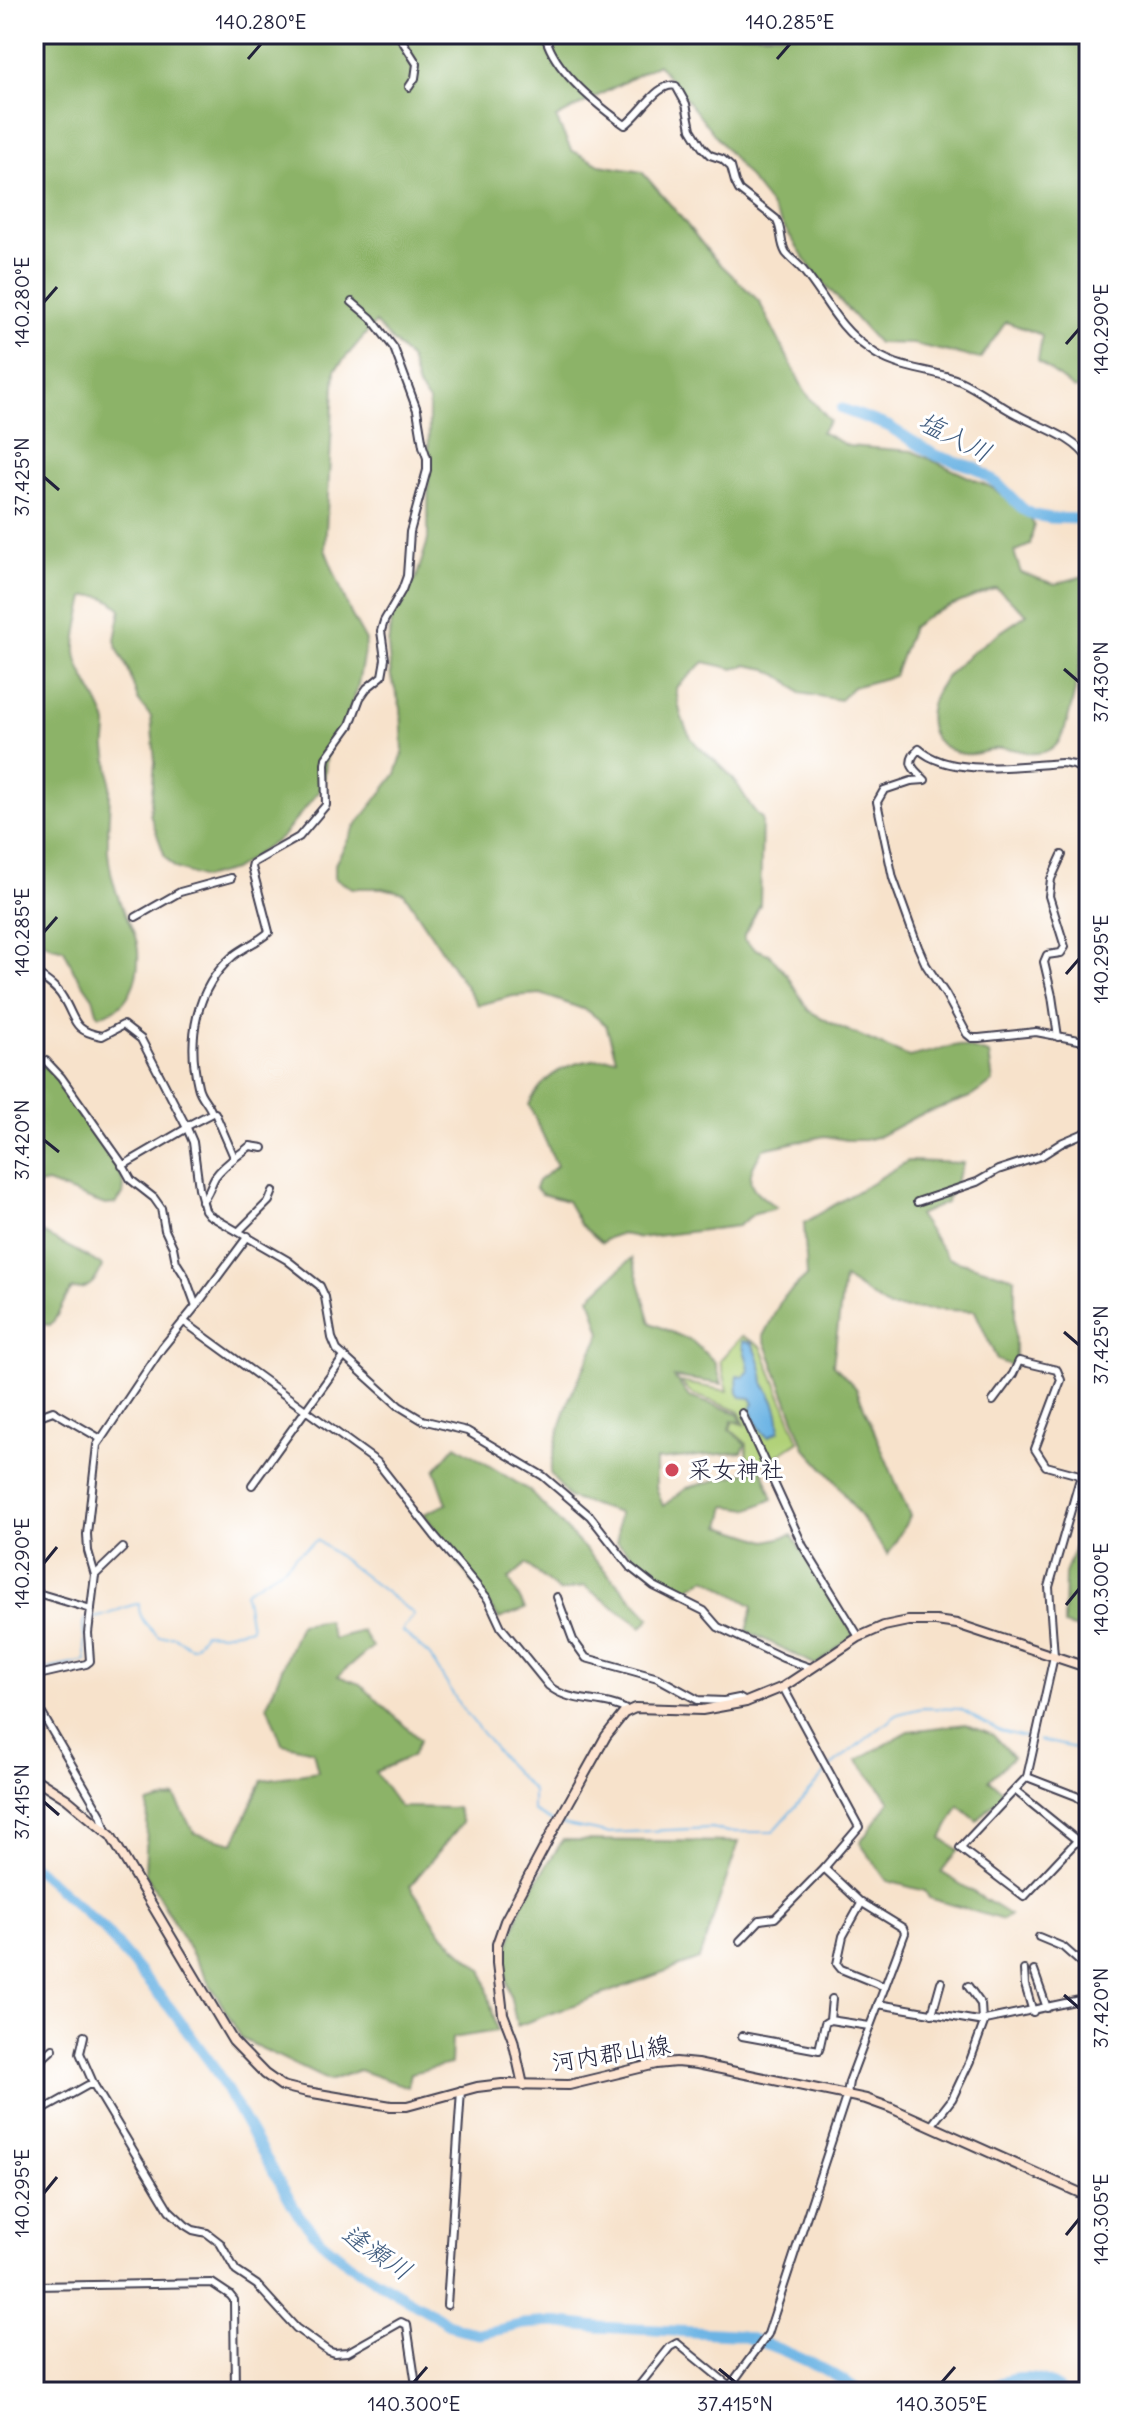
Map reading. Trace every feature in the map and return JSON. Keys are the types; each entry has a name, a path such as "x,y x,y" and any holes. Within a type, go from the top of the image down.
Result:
{"main road":[{"path":"523,2085 513,2040 503,2014 497,1944 505,1921 606,1736 628,1711 635,1708 702,1710 746,1702 783,1687 859,1637 884,1626 908,1621 936,1621 982,1632 1089,1668"},
{"name":"河内郡山線","path":"34,1778 67,1799 106,1831 131,1867 233,2041 282,2086 391,2106 420,2104 461,2090 489,2085 569,2085 676,2062 847,2094 891,2108 1088,2194"}],"street":[{"path":"398,34 417,64 415,78 409,87"},
{"path":"545,34 552,56 584,91 625,125 661,88 676,86 686,104 691,129 702,147 731,167 739,190 776,219 787,254 804,271 839,323 870,350 913,370 960,381 1018,416 1055,433 1089,460"},
{"path":"122,1166 212,1113 199,1092 193,1051 196,1018 203,997 230,960 269,932 253,863 299,837 326,805 326,758 350,725 360,698 382,676 385,659 381,631 407,576 410,532 427,470 427,458 417,410 394,348 371,318 352,302"},
{"path":"1089,773 1062,763 976,767 949,764 934,760 919,749 911,765 925,780 884,790 877,802 893,878 918,947 967,1034 972,1038 1036,1032 1089,1042"},
{"path":"1058,1037 1044,962 1047,955 1062,952 1065,947 1049,896 1051,879 1062,855"},
{"path":"136,917 180,892 231,878"},
{"path":"34,985 37,974 62,995 74,1022 86,1031 102,1036 123,1025 137,1034 193,1142 197,1181 209,1215 297,1266 320,1286 328,1306 334,1345 344,1357 412,1416 467,1431 551,1481 590,1516 630,1567 654,1586 704,1611 718,1627 811,1668"},
{"path":"34,1057 46,1061 61,1077 131,1180 154,1198 161,1208 176,1262 185,1276 196,1306"},
{"path":"215,1113 234,1157"},
{"path":"917,1202 1041,1156 1089,1131"},
{"path":"202,1201 207,1197 215,1176 234,1157 250,1146 263,1148"},
{"path":"239,1231 269,1201 273,1191"},
{"path":"34,1676 90,1661 88,1633 95,1575 87,1534 95,1453 101,1439 183,1321 248,1236"},
{"path":"1089,1245 1086,1273 1089,1300"},
{"path":"183,1321 385,1469 492,1605 501,1627 549,1686 571,1697 615,1704 628,1711"},
{"path":"252,1485 344,1357"},
{"path":"993,1401 1019,1361 1057,1370 1061,1380 1035,1449 1044,1465 1083,1476"},
{"path":"34,1418 53,1411 101,1439"},
{"path":"742,1413 803,1546 859,1637"},
{"path":"1089,1467 1077,1489 1049,1587 1054,1656 1027,1777 960,1848 1022,1897 1089,1828"},
{"path":"95,1575 123,1548"},
{"path":"34,1592 91,1609"},
{"path":"557,1597 573,1640 586,1658 658,1678 698,1700 739,1698 746,1702"},
{"path":"740,1941 760,1920 775,1918 858,1832 859,1827 783,1687"},
{"path":"34,1700 101,1815 106,1831"},
{"path":"1027,1777 1089,1805"},
{"path":"1016,1791 1089,1850"},
{"path":"730,2386 768,2334 849,2082 905,1931 862,1902 824,1868"},
{"path":"862,1902 842,1938 837,1964 841,1969 885,1987"},
{"path":"1039,1937 1063,1947 1089,1970"},
{"path":"1024,1970 1033,2012"},
{"path":"1034,1971 1047,2008"},
{"path":"932,2014 941,1982"},
{"path":"931,2126 952,2099 970,2061 983,2022 981,2004 968,1986"},
{"path":"878,2004 983,2022 1089,1998"},
{"path":"830,2020 832,1999"},
{"path":"742,2036 819,2050 825,2023 830,2020 869,2026"},
{"path":"84,2036 80,2053 94,2085 169,2210 185,2225 207,2233 220,2243 236,2271 257,2285 296,2328 334,2353 348,2352 401,2322 406,2323 417,2392"},
{"path":"34,2066 53,2049"},
{"path":"34,2115 88,2085 94,2085"},
{"path":"447,2305 461,2090"},
{"path":"34,2286 212,2283 234,2300 235,2392"},
{"path":"634,2392 670,2347 677,2343 737,2392"}],"green space":[{"path":"34,34 1089,34 1089,385 1074,389 1038,361 1042,335 1006,322 980,359 913,344 878,343 813,271 765,198 658,64 556,118 571,150 600,165 642,172 712,256 759,301 805,392 830,421 821,432 848,446 912,451 993,488 1028,514 1034,525 1030,545 1014,552 1021,573 1055,584 1080,577 1089,578 1089,640 1084,642 1069,715 1054,747 1040,753 1000,748 973,754 959,753 940,743 931,730 930,711 935,694 946,677 978,648 1027,614 996,588 931,614 912,627 894,676 853,687 840,700 800,693 788,681 767,669 746,665 734,669 704,662 676,688 682,718 692,739 728,773 762,819 760,905 744,940 755,949 769,954 787,975 809,1011 909,1057 958,1045 989,1054 993,1082 970,1097 917,1116 880,1136 847,1140 825,1136 763,1149 753,1168 751,1182 758,1193 776,1207 755,1213 738,1226 639,1238 620,1234 602,1243 580,1224 567,1201 542,1194 535,1188 538,1181 557,1166 529,1105 544,1082 565,1068 616,1058 606,1025 588,1011 541,994 513,996 478,1005 404,893 383,888 352,888 335,879 335,864 355,827 396,774 403,752 401,708 391,677 388,645 391,621 416,579 428,540 429,402 418,387 410,359 375,323 335,370 325,549 351,614 366,641 357,690 345,721 327,752 324,780 319,791 282,837 233,870 203,878 175,868 165,857 150,814 155,762 151,717 138,700 115,640 121,609 104,597 85,597 78,632 77,660 107,724 109,858 121,905 138,950 137,972 130,992 118,1007 98,1015 93,998 74,971 64,949 34,936"},
{"path":"34,1063 54,1074 120,1173 123,1195 115,1204 105,1205 47,1183 34,1186"},
{"path":"908,1161 964,1163 946,1203 918,1215 948,1258 1015,1278 1015,1367 997,1360 975,1311 889,1308 844,1278 833,1364 856,1388 910,1516 888,1555 835,1481 805,1448 763,1336 782,1299 807,1276 804,1223"},
{"path":"34,1228 102,1266 91,1284 72,1289 50,1325 34,1323"},
{"path":"632,1258 651,1323 692,1341 715,1362 722,1384 674,1377 689,1397 738,1413 742,1423 732,1420 729,1429 746,1444 742,1452 656,1460 656,1487 663,1506 687,1488 762,1468 773,1499 750,1509 726,1506 721,1526 767,1541 792,1535 854,1635 816,1665 747,1631 753,1606 706,1578 680,1593 617,1542 619,1513 569,1498 550,1473 569,1399 601,1333 590,1297"},
{"path":"742,1336 761,1346 799,1441 766,1463 747,1457 747,1444 730,1429 733,1421 745,1425 739,1411 692,1394 680,1382 728,1391 720,1360"},
{"path":"456,1445 530,1491 650,1618 642,1627 584,1586 560,1592 526,1564 509,1579 525,1609 499,1619 424,1514 447,1504 435,1470"},
{"path":"1089,1508 1089,1632 1064,1625 1065,1574"},
{"path":"327,1620 333,1639 362,1631 372,1647 338,1676 360,1684 420,1740 412,1756 375,1772 400,1807 457,1808 462,1823 410,1886 444,1936 483,1971 497,2031 452,2038 451,2064 411,2073 408,2087 359,2070 329,2081 242,2039 145,1873 148,1804 175,1797 194,1833 234,1843 262,1780 318,1772 313,1751 282,1744 267,1705 300,1624"},
{"path":"965,1724 993,1735 1013,1757 989,1780 1005,1792 977,1821 959,1806 942,1838 958,1850 941,1872 1010,1915 1003,1920 929,1898 925,1891 887,1881 860,1843 890,1801 857,1760 909,1731"},
{"path":"563,1840 739,1842 699,1959 517,2026 503,1964 523,1902"}],"water":[{"path":"742,1341 752,1343 762,1369 764,1385 778,1412 779,1431 768,1437 753,1415 751,1398 741,1397 738,1393 737,1376 743,1377 749,1371"}],"waterway":[{"name":"塩入川","path":"842,409 888,426 935,455 976,468 1033,515 1080,519 1089,516"},
{"path":"92,1618 139,1604 142,1619 159,1637 174,1636 190,1647 204,1633 222,1634 251,1628 247,1590 285,1567 317,1540 414,1614 402,1631 430,1656 459,1704 533,1791 533,1811 555,1823"},
{"path":"34,1672 86,1661 83,1624 86,1617"},
{"path":"830,1767 898,1714 922,1708 960,1709 1000,1731 1033,1739"},
{"path":"1039,1740 1089,1751"},
{"path":"561,1824 607,1833 712,1828 728,1832 773,1832 826,1772"},
{"name":"逢瀬川","path":"34,1867 103,1928 170,2008 213,2066 298,2214 321,2241 349,2264 461,2330 480,2334 524,2324 553,2322 733,2334 800,2358 860,2392"},
{"name":"逢瀬川","path":"983,2392 1002,2382 1023,2378 1043,2381 1063,2392"}],"place":[{"name":"采女神社","path":"672,1470"}]}
